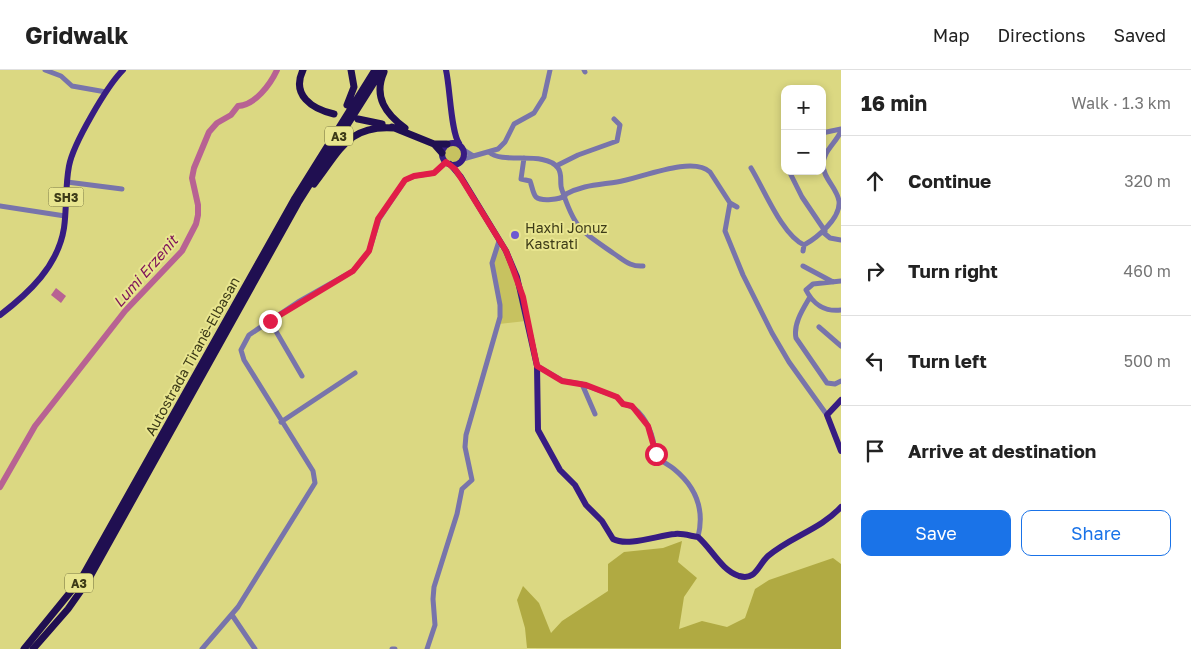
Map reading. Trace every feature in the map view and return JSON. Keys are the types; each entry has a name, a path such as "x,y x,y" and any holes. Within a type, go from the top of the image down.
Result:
{"highway":[{"path":"303,70 300,86 304,99 313,108 334,114"},
{"path":"332,136 332,132 354,90 351,70"},
{"name":"Autostrada Tiranë-Elbasan","path":"24,649 82,580 258,262 332,136 375,70"},
{"name":"Autostrada Tiranë-Elbasan","path":"33,649 68,609 90,576 298,203 384,70"},
{"name":"A3","path":"384,70 380,89 383,104 389,115 411,133"},
{"path":"358,119 411,133 434,144 442,153"},
{"path":"298,203 302,201 353,136 373,127 395,128"},
{"path":"434,144 448,143"}],"main road":[{"name":"SH3","path":"0,315 26,294 45,272 62,237 71,158 106,92 123,70"},
{"path":"446,70 452,103 453,131 458,143 464,150 461,161 461,178"},
{"path":"453,131 442,153 461,178 499,241 509,259 523,297 537,366 538,430 560,470 575,485 586,505 602,521 613,540 620,542 643,540 674,534 698,537 727,570 740,576 749,577 756,573 767,557 831,517 841,507"},
{"path":"448,143 458,143"},
{"path":"448,163 461,161"},
{"path":"841,400 826,415 841,451"}],"street":[{"path":"45,70 61,76 72,86 106,92"},
{"path":"461,161 489,152 503,145 514,124 534,113 544,97 550,70"},
{"path":"556,166 578,155 617,141 620,125 614,119"},
{"path":"826,132 841,130"},
{"path":"803,252 804,245 824,232 840,202 823,165 824,156 841,130"},
{"path":"464,150 472,156"},
{"path":"489,152 499,156 544,160 556,166 572,218 584,234 631,266 643,266"},
{"path":"524,158 521,179 530,181 536,196 540,199 560,199 574,189 616,182 641,174 696,166 706,168 730,203 737,207"},
{"path":"202,649 232,615 314,485 313,472 244,360 241,350 249,334 353,271 369,251 378,219 405,180 414,176 434,173 448,163"},
{"path":"751,168 788,232 804,245"},
{"path":"791,175 802,197 824,232 830,238 841,240"},
{"path":"67,182 122,189"},
{"path":"730,203 725,231 743,275 776,341 826,415"},
{"path":"0,206 65,216"},
{"path":"427,649 435,625 432,599 437,576 456,520 462,489 472,480 465,442 500,317 500,305 492,263 499,241"},
{"path":"803,266 833,282"},
{"path":"841,281 810,285 806,290 810,297 827,310 841,310"},
{"path":"810,297 800,315 795,330 796,338 827,383 835,384 841,381"},
{"path":"270,321 302,376"},
{"path":"819,327 841,346"},
{"path":"537,366 562,381 582,384 617,397 623,404 630,404 643,418 652,434 657,456 684,478 698,499 702,519 698,537"},
{"path":"281,422 355,373"},
{"path":"582,384 595,414"},
{"path":"232,615 255,649"}],"shaded area":[{"path":"449,145 457,145 462,150 460,161 449,163 444,158 444,150"},
{"path":"498,247 508,260 512,270 520,293 526,321 499,324 501,316 494,264"},
{"path":"56,288 66,296 61,303 51,295"},
{"path":"682,541 678,562 697,578 684,597 679,629 702,621 727,627 745,618 755,589 769,580 833,558 841,564 841,649 527,648 525,628 517,600 523,586 539,603 551,633 562,621 608,591 608,564 624,552 663,548"}],"waterway":[{"name":"Lumi Erzenit","path":"0,487 35,426 125,311 182,251 196,224 198,205 192,178 194,168 209,132 217,123 231,115 238,106 244,105 256,98 266,88 277,70"}],"place":[{"name":"Haxhi Jonuz Kastrati","path":"515,235"}],"route":[{"path":"270,321 298,302 353,271 369,251 378,219 405,180 414,176 437,172 446,162 455,169 506,251 523,297 537,366 562,381 586,385 617,397 623,404 630,404 648,426 652,434 656,454"}]}
